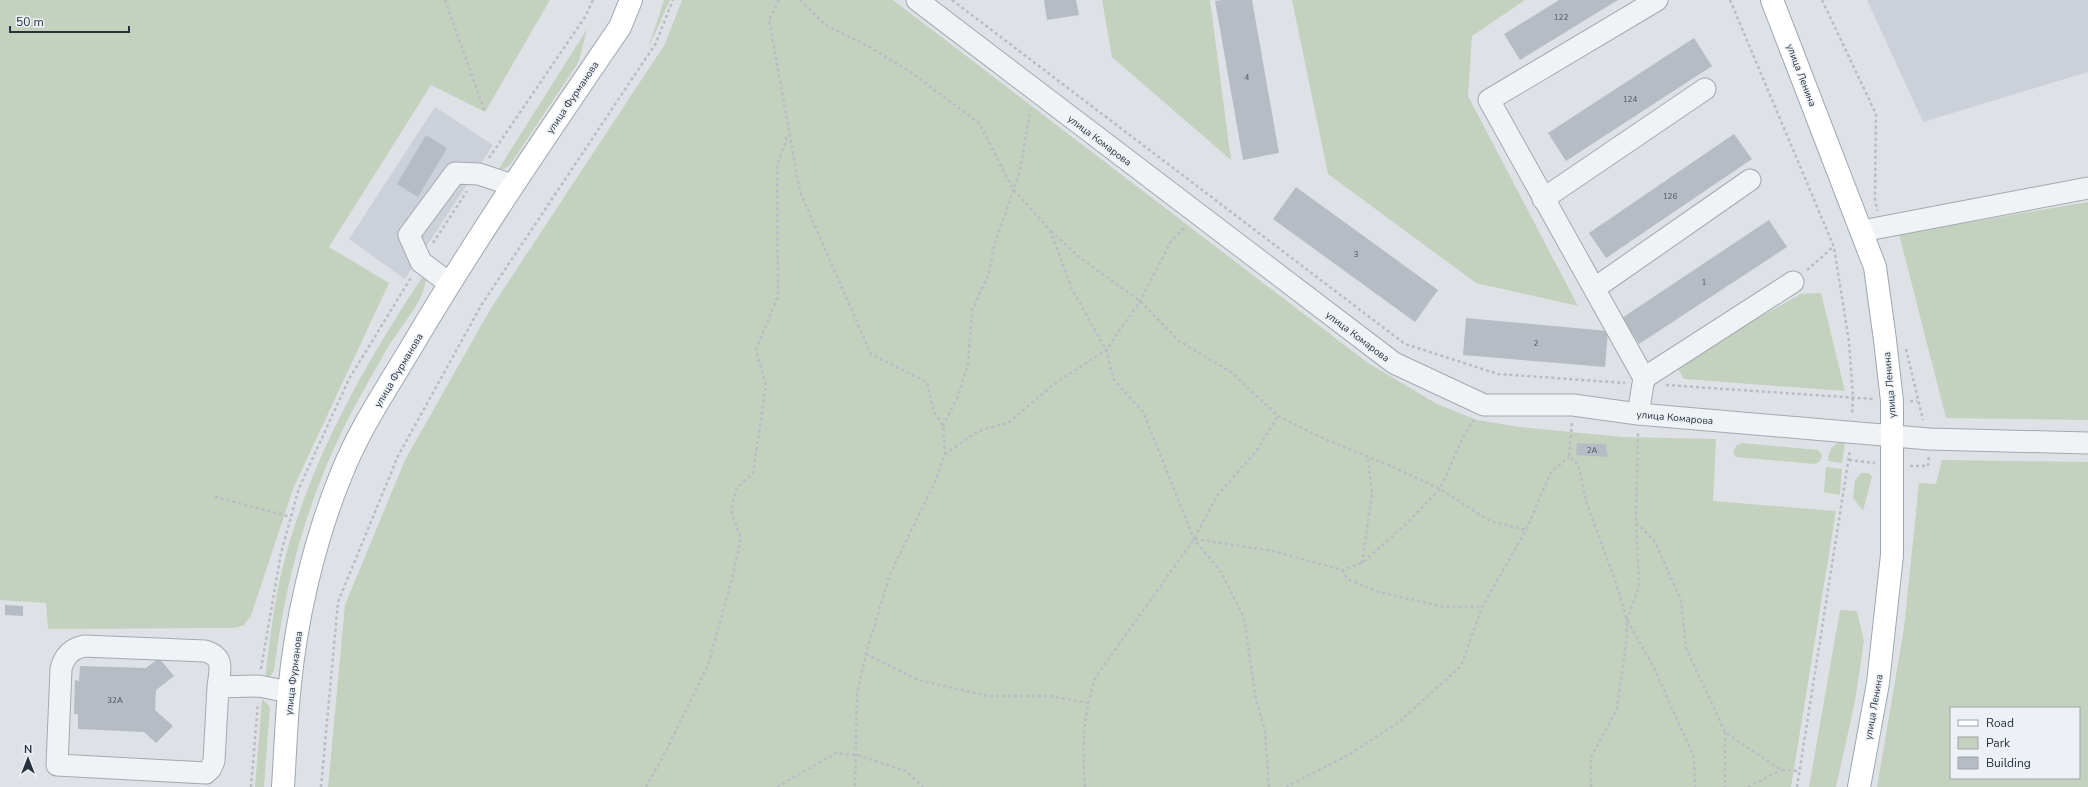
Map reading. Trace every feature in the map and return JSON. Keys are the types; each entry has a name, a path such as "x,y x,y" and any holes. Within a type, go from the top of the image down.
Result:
{"main road":[{"name":"улица Фурманова","path":"283,787 289,692 304,595 313,558 340,476 356,441 449,283 512,185 620,27 631,0"},
{"name":"улица Ленина","path":"1772,0 1871,229 1892,401 1892,555 1878,683 1858,787"}],"street":[{"name":"улица Комарова","path":"917,0 1394,363 1484,405 1574,405 1638,414 1929,439 2088,443"},
{"path":"1638,414 1644,381 1595,288 1543,199 1489,100 1657,0"},
{"path":"1543,199 1705,89"},
{"path":"449,283 420,262 409,235 455,173 478,174 512,185"},
{"path":"1595,288 1750,180"},
{"path":"1871,229 2088,188"},
{"path":"1644,381 1792,282"},
{"path":"92,647 205,652 214,654 219,659 220,668 218,687 214,761 211,768 206,773 57,765 61,669 63,660 76,648 92,647"},
{"path":"218,687 259,686 289,692"}],"path":[{"path":"444,0 485,112"},
{"path":"321,787 338,602 398,456 482,304 656,43 673,0"},
{"path":"779,0 769,20 800,192 871,354 927,382 934,412 943,426 945,454 936,482 890,574 866,654 857,693 857,755 855,787"},
{"path":"800,0 826,26 868,46 909,70 979,123 1013,189 1050,230 1079,257 1140,301 1179,341 1231,372 1278,416 1368,458 1393,467 1440,490 1490,521 1526,530"},
{"path":"952,0 1405,344 1498,374 1644,381 1853,396 1849,342 1834,247 1730,0"},
{"path":"1822,0 1876,114 1875,199 1871,229"},
{"path":"943,426 958,396 968,364 972,310 989,273 994,246 1020,170 1034,89"},
{"path":"646,787 667,749 708,664 732,579 741,538 731,511 736,489 753,473 766,385 756,350 778,296 778,166 788,132"},
{"path":"945,454 978,432 1008,423 1054,384 1106,350 1140,301 1172,240 1198,214"},
{"path":"1050,230 1072,289 1106,350 1114,380 1143,412 1194,539 1221,572 1244,618 1256,700 1265,731 1269,787"},
{"path":"1792,282 1834,247"},
{"path":"1905,344 1917,401"},
{"path":"1194,539 1273,551 1342,570 1362,563 1405,525 1440,490 1463,436 1484,405"},
{"path":"1286,787 1350,754 1399,722 1461,666 1482,607 1526,530 1550,472 1569,457 1574,405"},
{"path":"1591,787 1591,757 1617,709 1627,637 1627,620 1639,586 1636,523 1638,414"},
{"path":"1085,787 1082,750 1087,703 1095,678 1194,539 1216,496 1257,450 1278,416"},
{"path":"1569,457 1578,464 1587,504 1616,580 1627,620 1654,668 1694,757 1695,787"},
{"path":"1362,563 1372,493 1368,458"},
{"path":"1797,787 1849,460"},
{"path":"215,497 291,517"},
{"path":"1636,523 1654,540 1680,600 1686,648 1725,732 1725,787"},
{"path":"1342,570 1346,579 1379,592 1445,607 1482,607"},
{"path":"866,654 918,680 988,696 1050,696 1087,703"},
{"path":"1725,732 1781,770"},
{"path":"777,787 836,753 857,755 906,771 923,787"},
{"path":"1748,787 1781,770 1800,771"}],"shaded area":[{"path":"1867,0 2088,0 2088,72 1923,122"},
{"path":"435,107 493,145 405,279 349,239"}],"green space":[{"path":"0,0 550,0 485,112 431,85 329,247 389,283 293,489 251,616 244,625 235,628 48,629 46,603 0,600"},
{"path":"664,0 670,0 648,49"},
{"path":"682,0 893,0 1368,363 1437,404 1477,420 1520,427 1623,437 1716,439 1713,501 1836,511 1791,787 328,787 345,605 405,460 491,308 665,44"},
{"path":"1102,0 1210,0 1231,160 1112,57"},
{"path":"1292,0 1525,0 1472,36 1468,96 1578,306 1476,283 1328,174"},
{"path":"587,29 579,61 574,69 510,165 504,169 498,170"},
{"path":"2088,202 2088,420 1946,418 1899,234"},
{"path":"423,276 426,279 421,297 387,349 361,395 346,423 319,483 299,544 291,575 284,606 274,671 270,677 265,679 273,620 284,562 295,524 309,486 324,450 360,378"},
{"path":"1821,293 1845,391 1684,379 1675,364 1801,294"},
{"path":"1742,443 1818,450 1822,455 1820,461 1815,464 1736,457 1733,452 1736,446"},
{"path":"1838,443 1845,443 1842,463 1828,461 1830,450"},
{"path":"1942,460 2088,462 2088,787 1877,787 1904,628 1919,483 1936,484"},
{"path":"1826,467 1842,469 1840,495 1824,492"},
{"path":"1861,473 1869,473 1872,476 1863,511 1853,498 1855,480"},
{"path":"1840,610 1857,611 1864,641 1855,701 1836,787 1809,787"},
{"path":"262,699 270,707 264,787 255,787"}],"building":[{"path":"1044,0 1076,0 1079,15 1047,20"},
{"path":"1252,0 1279,153 1243,160 1215,1"},
{"path":"1559,0 1618,0 1520,60 1504,34"},
{"path":"1694,38 1712,66 1566,161 1548,133"},
{"path":"1734,134 1752,159 1606,258 1589,233"},
{"path":"426,135 447,148 418,197 397,184"},
{"path":"1296,187 1438,290 1415,322 1273,219"},
{"path":"1769,220 1787,247 1639,344 1622,318"},
{"path":"1466,318 1608,331 1605,367 1463,355"},
{"path":"1577,443 1606,444 1608,457 1576,455"},
{"path":"5,605 23,606 23,616 5,615"},
{"path":"159,658 174,676 156,690 155,710 173,726 156,743 144,732 78,729 78,714 74,714 75,680 79,681 80,666 146,668"}]}
